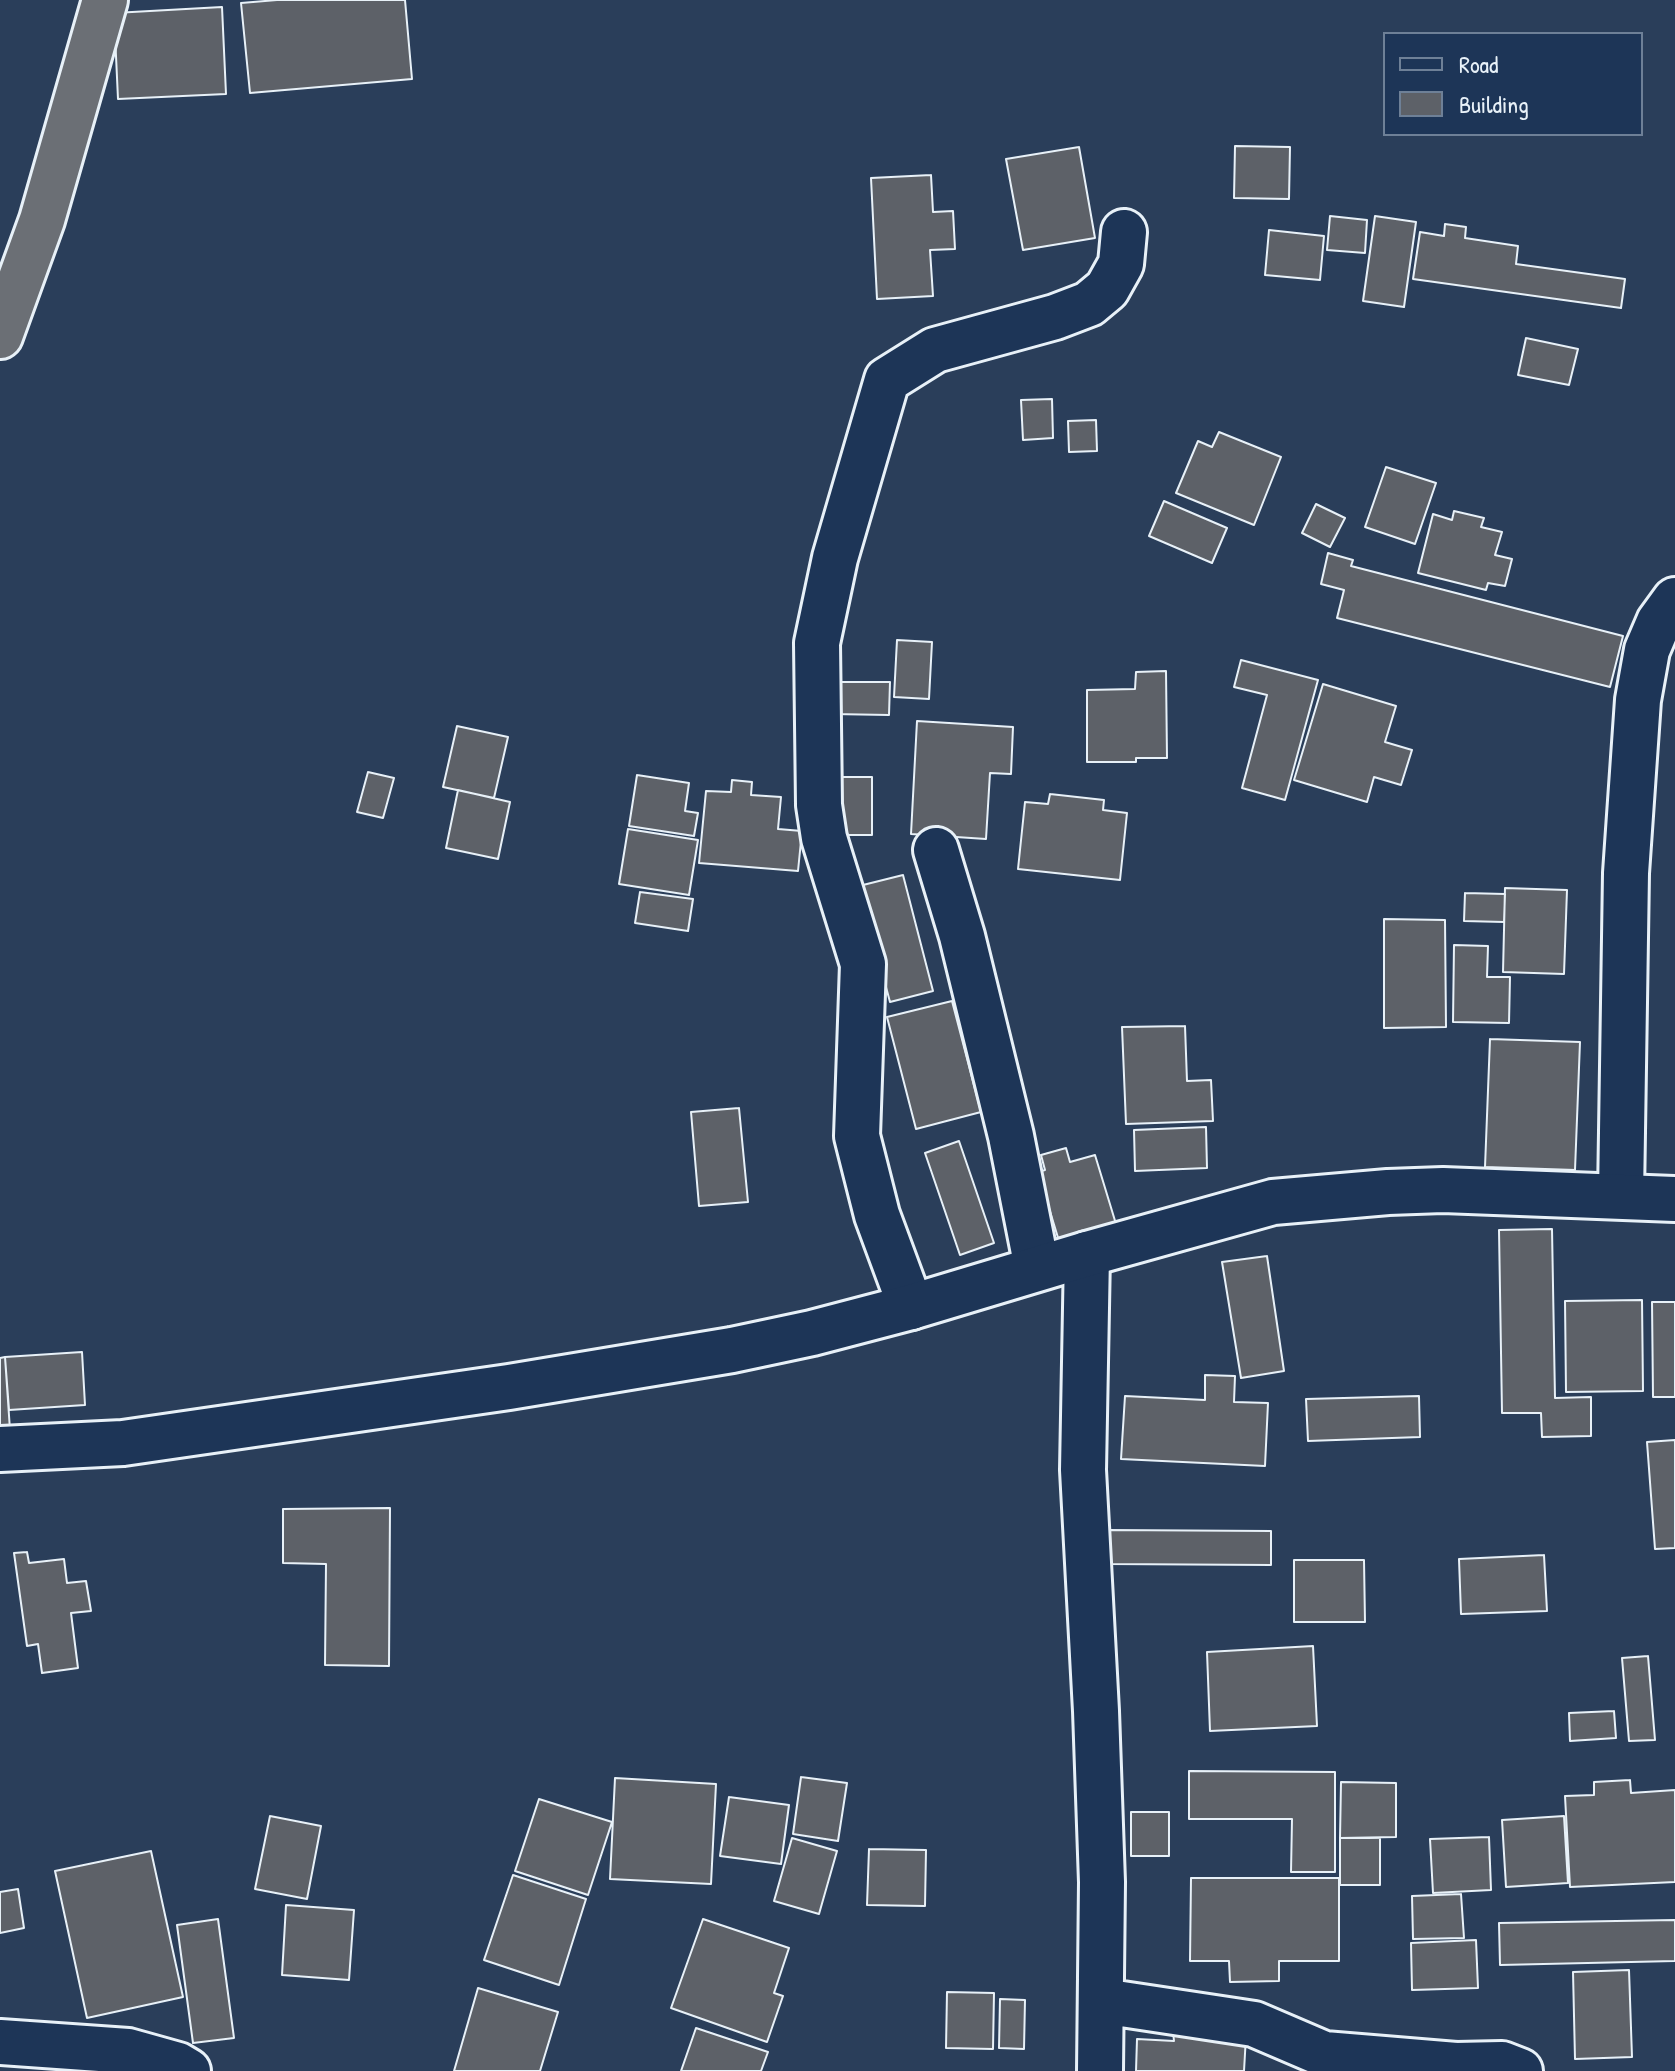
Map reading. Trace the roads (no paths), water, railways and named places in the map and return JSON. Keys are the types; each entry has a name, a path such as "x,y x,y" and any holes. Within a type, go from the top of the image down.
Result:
{"highway":[{"path":"0,336 42,220 105,0"}],"street":[{"path":"911,1307 877,1215 857,1136 863,964 822,827 819,805 817,643 835,558 887,380 935,350 1055,317 1089,304 1107,289 1121,264 1124,232"},
{"path":"1621,1196 1626,873 1638,700 1647,650 1659,622 1675,600"},
{"path":"936,850 962,936 1011,1136 1037,1268"},
{"path":"0,1449 123,1443 509,1387 732,1350 911,1307 1273,1202 1443,1190 1675,1199"},
{"path":"1087,1254 1083,1470 1102,1882 1100,2071"},
{"path":"1102,2001 1254,2024 1324,2054 1456,2065 1502,2064 1520,2071"},
{"path":"0,2042 128,2051 178,2065 188,2071"}]}
